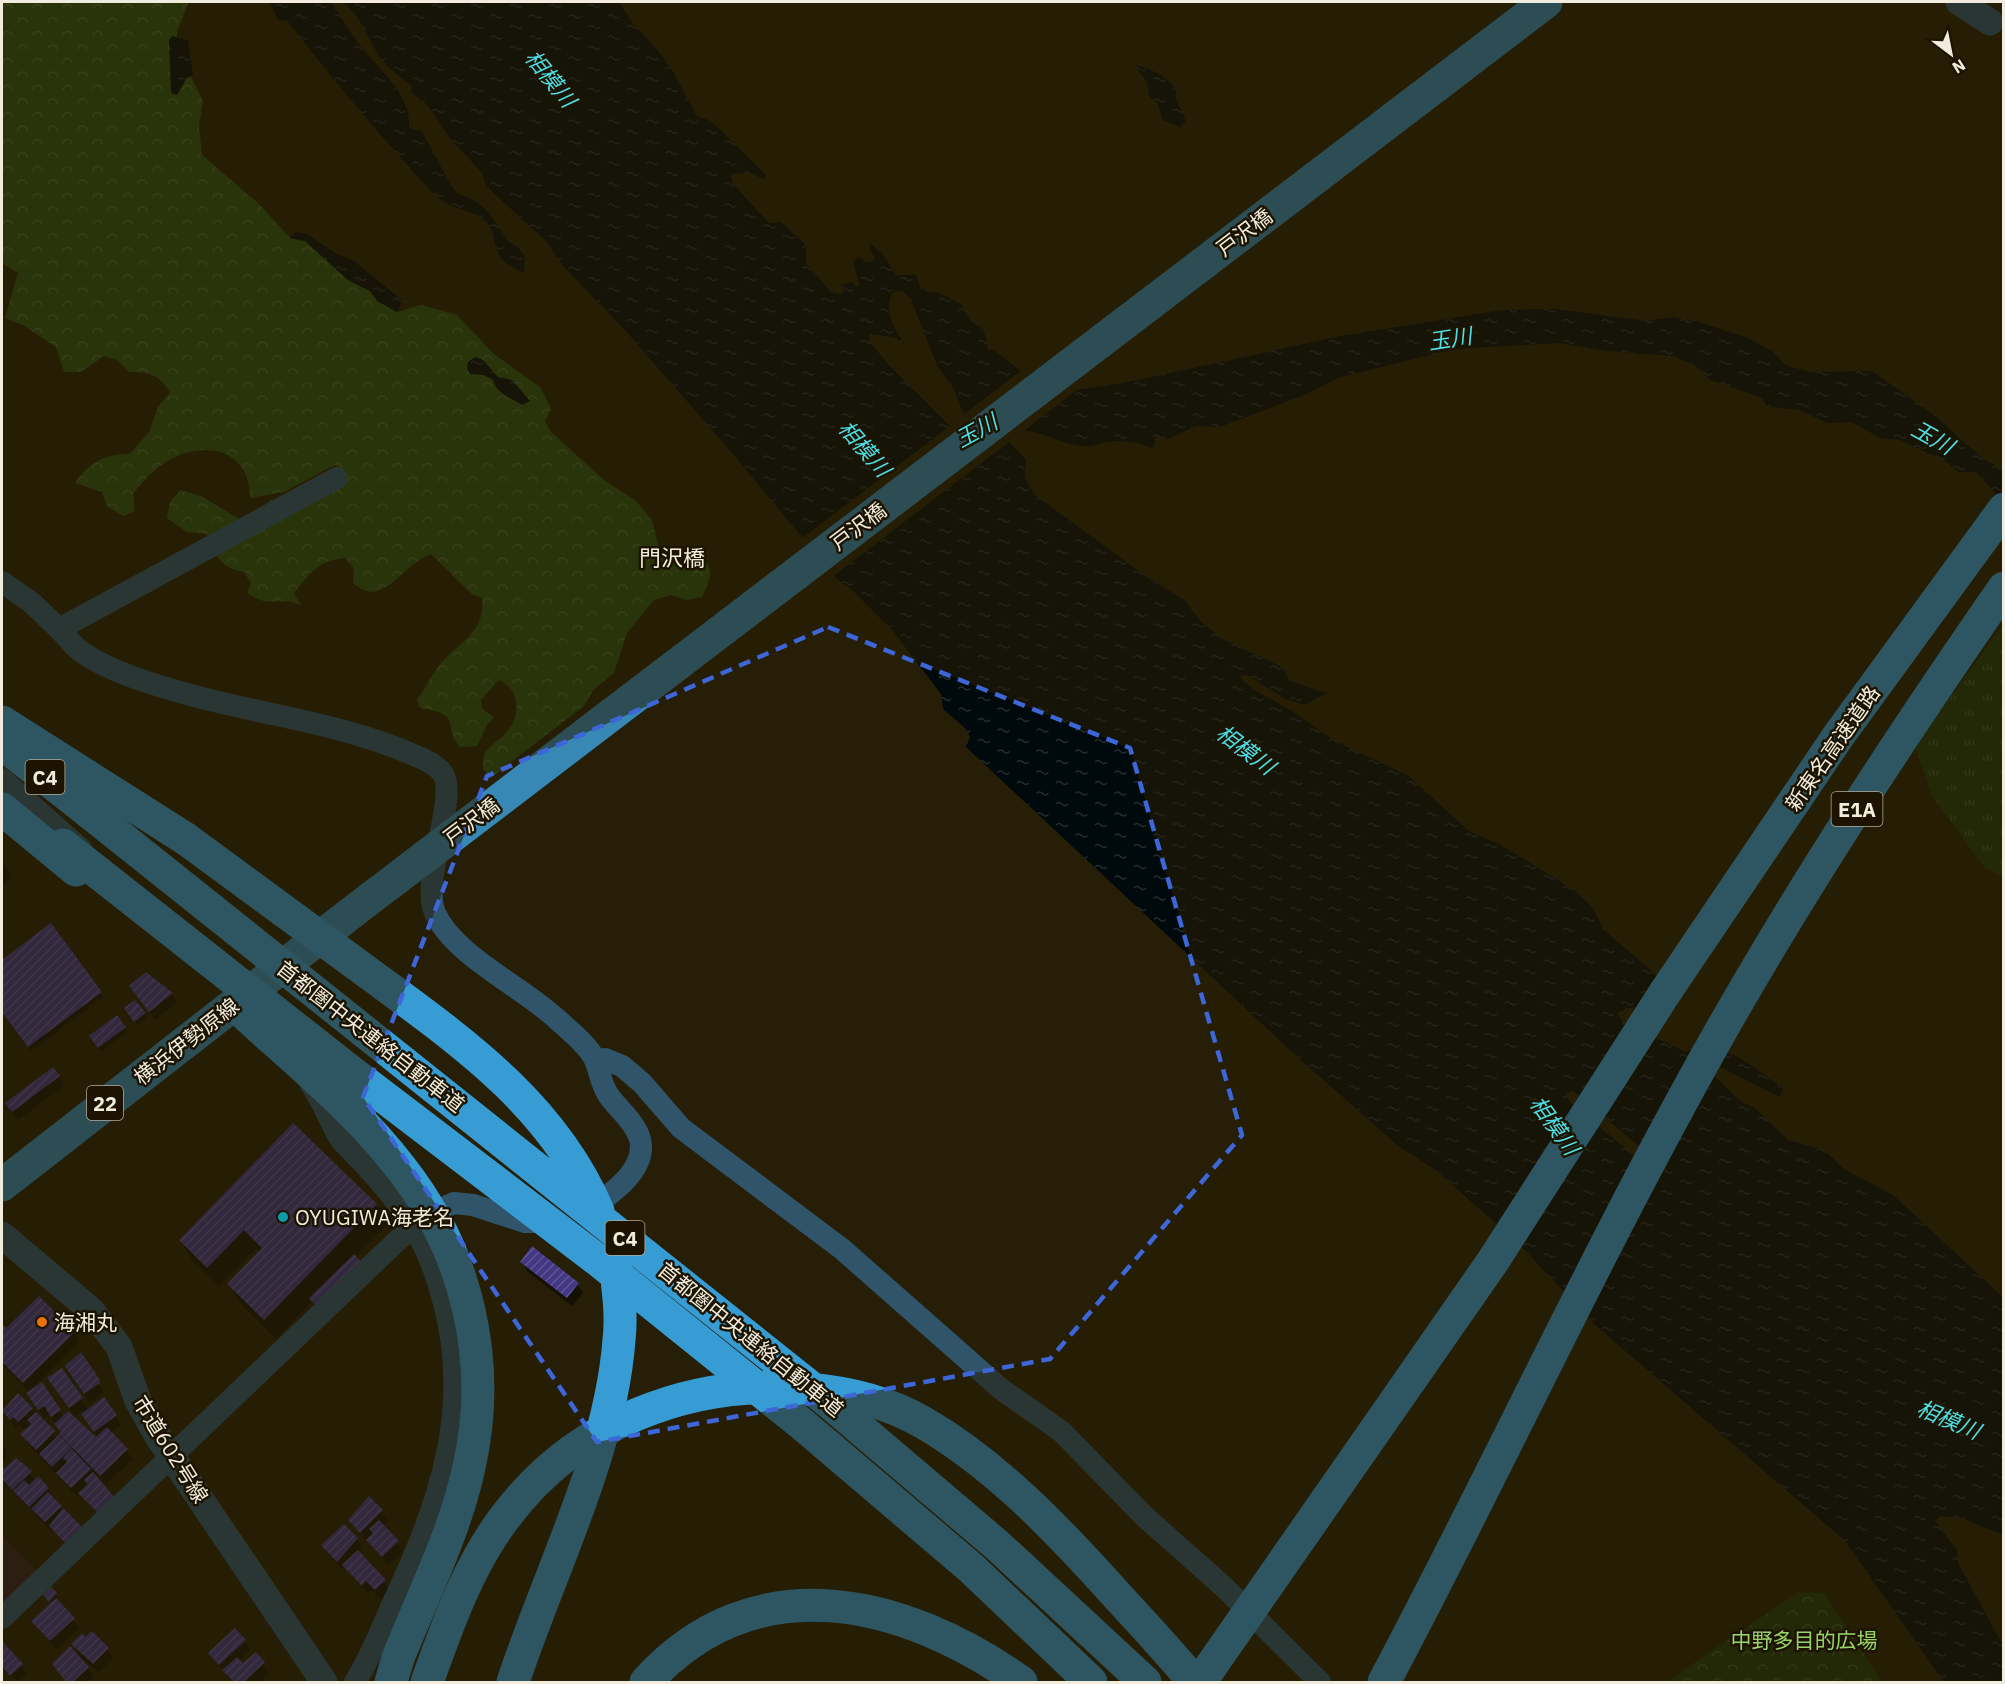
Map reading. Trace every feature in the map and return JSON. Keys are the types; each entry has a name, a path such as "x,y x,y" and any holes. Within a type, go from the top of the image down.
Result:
{"highway":[{"name":"新東名高速道路","path":"1200,1683 1493,1261 1666,991 1839,735 2004,509"},
{"name":"E1A","path":"1384,1683 1590,1273 1719,1035 1918,713 2004,588"},
{"path":"2,723 177,832 470,1049 523,1097 548,1126 589,1191 605,1226 615,1262 620,1319 615,1377 594,1457 513,1683"},
{"name":"首都圏中央連絡自動車道","path":"2,743 829,1402 997,1545 1144,1683"},
{"name":"首都圏中央連絡自動車道","path":"2,796 341,1064 599,1262 803,1425 971,1568 1091,1683"},
{"path":"2,809 208,979 329,1093 401,1167 441,1228 457,1267 475,1336 478,1388 476,1428 459,1507 402,1648 391,1683"},
{"path":"427,1683 447,1627 485,1548 517,1502 551,1467 615,1424 678,1398 710,1391 777,1386 860,1397 921,1421 949,1438 1024,1500 1087,1563 1194,1683"},
{"path":"646,1683 695,1639 725,1622 759,1610 794,1605 830,1605 866,1609 935,1632 969,1650 1021,1683"}],"main road":[{"name":"戸沢橋","path":"342,920 1546,2"},
{"name":"横浜伊勢原線","path":"2,1185 342,920"}],"street":[{"path":"1959,2 1999,27"},
{"path":"59,629 337,478"},
{"path":"2,582 32,603 81,652 135,678 235,707 375,738 420,757 442,771 447,786 445,808 429,891 436,915 463,947 558,1019 596,1061 604,1088 628,1118 640,1139 640,1152 636,1165 620,1186 581,1215 554,1222 525,1222 473,1205 454,1203 431,1211 171,1455 2,1618"},
{"path":"2,779 138,899 239,1001 319,1096 340,1138 380,1182 413,1227 438,1280 450,1328 456,1378 453,1432 440,1486 417,1552 356,1683"},
{"path":"596,1061 605,1059 622,1066 642,1083 681,1128 842,1249 1019,1404 1035,1410 1054,1424 1144,1516 1225,1588 1320,1683"},
{"name":"市道602号線","path":"2,1234 92,1311 119,1347 138,1401 171,1455 324,1683"}],"highlighted area":[{"path":"828,627 1130,748 1242,1135 1050,1359 597,1442 363,1097 487,776"}],"shaded area":[{"path":"2,1534 41,1576 2,1613"}],"green space":[{"path":"2,2 189,2 177,31 177,49 203,101 199,126 202,155 259,204 290,238 305,241 348,280 370,291 378,301 397,312 421,305 457,315 494,354 541,388 551,409 545,421 550,431 604,480 636,501 652,520 660,553 666,563 683,563 702,556 706,561 710,576 702,597 686,600 671,595 654,600 627,633 614,673 594,689 584,706 490,778 483,769 484,755 510,728 516,713 515,698 507,685 499,680 481,700 482,709 494,717 487,725 477,746 460,747 447,717 420,708 417,699 442,662 474,630 482,611 482,598 472,594 431,554 386,587 372,592 353,583 354,569 345,558 336,559 315,569 294,593 301,605 287,601 269,602 247,593 251,583 244,572 229,567 219,559 207,534 187,532 167,518 170,502 180,490 201,496 246,523 256,518 270,500 284,500 346,474 335,465 284,492 250,498 244,471 236,461 215,451 189,452 157,468 133,494 135,511 123,516 107,506 102,492 75,483 98,461 130,454 149,432 158,407 170,392 162,381 153,375 129,372 117,360 104,356 81,372 64,372 56,347 23,325 5,318 18,273 2,263"},
{"path":"2003,625 2003,876 1985,868 1932,796 1915,745"},
{"name":"中野多目的広場","path":"1799,1592 1824,1593 1882,1682 1666,1682"}],"water":[{"path":"270,2 331,2 359,44 401,95 408,116 409,128 422,132 457,193 477,202 488,212 509,242 519,248 525,257 524,273 509,265 498,254 491,230 485,221 475,214 445,203 423,183 354,104 287,21 278,20"},
{"path":"342,2 619,2 634,25 657,49 672,70 697,116 711,121 765,174 765,179 747,173 731,174 732,183 769,223 781,222 806,245 806,263 831,292 840,294 845,291 841,285 853,282 857,288 859,284 853,261 859,257 866,262 872,262 875,258 869,247 871,244 882,253 896,275 916,275 921,289 942,294 961,304 971,321 984,330 988,350 993,349 1022,372 1056,393 1123,383 1341,336 1502,310 1555,309 1647,321 1673,317 1699,322 1748,338 1772,351 1787,366 1811,372 1872,371 1933,414 1982,458 2003,470 2003,497 1995,493 1976,472 1958,472 1947,462 1900,440 1880,438 1851,422 1827,423 1799,410 1766,406 1763,398 1710,380 1696,366 1673,356 1606,351 1559,343 1454,349 1341,377 1304,395 1220,427 1196,426 1168,439 1156,436 1154,446 1151,448 1117,441 1083,446 1034,432 1016,430 1008,441 1026,459 1025,478 1034,494 1148,578 1185,600 1201,622 1224,640 1282,667 1290,681 1326,693 1305,705 1285,699 1247,675 1239,677 1253,689 1292,711 1335,741 1407,775 1469,831 1503,846 1574,890 1592,907 1604,930 1654,973 1678,1008 1628,1008 1617,1013 1624,1023 1686,1052 1702,1046 1715,1048 1736,1056 1756,1069 1783,1089 1780,1097 1712,1063 1706,1068 1740,1101 1755,1108 1788,1140 1824,1150 1844,1169 1893,1195 2003,1297 2003,1535 1961,1518 1941,1516 1935,1521 1957,1550 1958,1563 2003,1645 2003,1682 1944,1682 1845,1541 1594,1324 1522,1247 1437,1171 1398,1146 1292,1052 966,747 970,737 966,729 943,709 941,694 893,631 850,588 838,580 623,328 563,266 545,240 486,186 482,173 450,138 428,106 411,92 412,86 379,57 359,20","holes":["902,291 910,298 936,363 954,390 965,417 963,427 955,431 889,365 868,340 870,334 896,338 905,344 891,319 889,305 893,292","1573,1091 1662,1165 1665,1168 1661,1175 1657,1175 1570,1102 1566,1096 1568,1092"]},
{"path":"172,36 188,40 193,75 187,78 177,95 171,93 169,41"},
{"path":"1134,65 1157,73 1167,79 1176,89 1176,99 1186,121 1180,127 1163,120 1157,103 1149,96 1147,82"},
{"path":"295,232 307,234 335,253 354,261 403,301 397,312 377,301 370,291 348,280 305,241 290,238"},
{"path":"475,357 483,360 498,377 512,380 530,401 522,405 497,389 493,380 484,375 470,374 467,369 468,362"}],"pier":[{"path":"1023,369 1056,390 1082,386 832,577 801,539 951,425 955,427 960,425 962,416"}],"building":[{"path":"51,923 102,992 28,1047 2,1012 2,960"},
{"path":"146,972 173,993 149,1012 129,986"},
{"path":"135,1000 146,1013 134,1022 124,1008"},
{"path":"117,1015 126,1027 98,1048 89,1036"},
{"path":"53,1067 60,1076 12,1112 5,1103"},
{"name":"OYUGIWA海老名","path":"293,1123 377,1204 264,1320 227,1284 262,1248 244,1230 207,1268 179,1240"},
{"path":"532,1246 579,1283 567,1298 520,1262"},
{"path":"354,1254 362,1263 317,1307 309,1298"},
{"path":"39,1296 75,1332 23,1383 2,1362 2,1323 6,1328"},
{"path":"81,1352 100,1380 100,1383 84,1394 65,1366"},
{"path":"62,1368 83,1398 69,1408 47,1378"},
{"path":"42,1382 61,1410 51,1417 44,1406 38,1410 26,1393"},
{"path":"18,1393 33,1408 18,1422 13,1417 10,1420 2,1411"},
{"path":"104,1397 117,1415 94,1432 81,1414"},
{"path":"68,1411 96,1437 107,1427 128,1449 100,1476 59,1434 61,1432 54,1424"},
{"path":"36,1412 55,1431 36,1450 20,1434 31,1424 27,1420"},
{"path":"59,1435 72,1448 52,1467 39,1454"},
{"path":"72,1449 91,1469 71,1488 56,1473 67,1462 63,1458"},
{"path":"16,1458 32,1471 12,1490 2,1479 2,1466 4,1469"},
{"path":"93,1472 114,1497 98,1513 78,1493 88,1484 84,1480"},
{"path":"38,1476 49,1488 29,1507 13,1491 24,1480 29,1485"},
{"path":"48,1492 62,1506 45,1522 31,1509"},
{"path":"369,1496 383,1510 360,1533 348,1520"},
{"path":"63,1508 85,1530 68,1546 49,1526"},
{"path":"379,1520 399,1541 382,1557 366,1540 373,1533 369,1529"},
{"path":"344,1524 358,1538 337,1562 321,1545"},
{"path":"358,1550 386,1580 375,1590 366,1581 362,1586 342,1565"},
{"path":"51,1587 57,1593 49,1602 43,1595"},
{"path":"56,1598 75,1618 50,1641 31,1621"},
{"path":"235,1628 246,1640 219,1665 208,1653"},
{"path":"92,1631 109,1648 93,1664 71,1644 82,1633 85,1637"},
{"path":"2,1641 23,1664 10,1676 2,1666"},
{"path":"70,1646 89,1667 73,1682 66,1682 52,1664"},
{"path":"256,1652 265,1662 244,1682 234,1682 222,1670 237,1657 243,1663"}],"place":[{"name":"OYUGIWA海老名","path":"283,1217"},
{"name":"海湘丸","path":"42,1322"}],"district":[{"name":"門沢橋","path":"672,557"}],"water label":[{"name":"相模川","path":"551,78"},
{"name":"玉川","path":"1450,338"},
{"name":"玉川","path":"976,430"},
{"name":"玉川","path":"1933,437"},
{"name":"相模川","path":"865,448"},
{"name":"相模川","path":"1246,749"},
{"name":"相模川","path":"1555,1125"},
{"name":"相模川","path":"1949,1419"}]}
